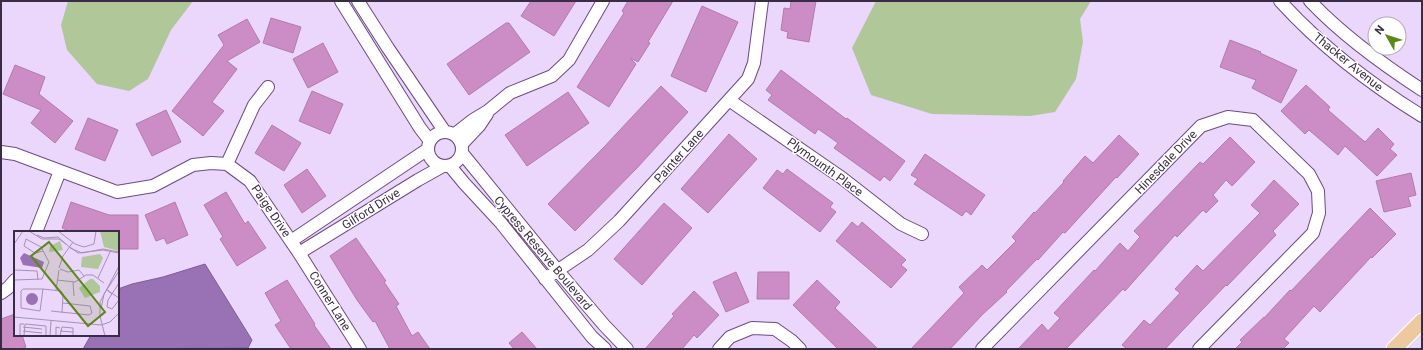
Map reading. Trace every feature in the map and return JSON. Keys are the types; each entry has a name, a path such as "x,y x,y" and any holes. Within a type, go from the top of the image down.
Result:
{"main road":[{"path":"1394,349 1422,321"},
{"path":"1405,349 1422,332"}],"street":[{"path":"341,1 416,121 429,145 430,157 435,164 446,166 455,163 462,149 488,111"},
{"path":"358,1 388,48 450,133 459,139 462,149"},
{"path":"429,145 436,134 450,133 488,111 510,93 552,76 569,60 603,1"},
{"name":"Painter Lane","path":"545,279 588,250 619,221 748,79 754,63 762,1"},
{"name":"Thacker Avenue","path":"1280,1 1304,26 1358,72 1422,116"},
{"name":"Thacker Avenue","path":"1310,1 1341,30 1374,57 1422,90"},
{"path":"352,20 366,13"},
{"path":"1,152 15,154 117,192 153,186 193,164 227,164 254,105 268,87"},
{"name":"Plymounth Place","path":"729,100 842,178 901,224 922,234"},
{"name":"Hinesdale Drive","path":"982,349 1201,126 1228,117 1254,120 1309,174 1318,191 1319,213 1313,233 1199,349"},
{"name":"Gilford Drive","path":"291,241 429,145"},
{"name":"Cypress Reserve Boulevard","path":"462,149 558,271 604,325 627,349"},
{"name":"Paige Drive","path":"227,164 250,181 299,253"},
{"name":"Gilford Drive","path":"299,253 418,180 446,166"},
{"name":"Cypress Reserve Boulevard","path":"446,166 501,223 592,337 605,349"},
{"path":"36,231 60,171"},
{"name":"Conner Lane","path":"299,253 360,349"},
{"path":"1,292 8,288 14,281"},
{"path":"719,349 730,337 752,328 775,329 792,341 800,349"}],"green space":[{"path":"68,1 193,1 171,30 148,79 129,91 97,84 67,50 61,25"},
{"path":"876,1 1091,1 1080,19 1083,42 1076,79 1055,112 1030,116 932,114 871,95 852,48"}],"shaded area":[{"path":"205,264 252,340 248,348 83,349 90,336 119,336 119,289"}],"building":[{"path":"531,1 576,1 554,36 521,16"},
{"path":"628,1 673,1 648,42 650,43 638,62 630,58 636,64 609,107 577,87 624,13 622,11"},
{"path":"791,1 816,1 809,42 787,38 788,32 781,30 784,8 790,9"},
{"path":"702,6 738,22 706,92 671,76"},
{"path":"271,18 301,27 293,53 263,43"},
{"path":"247,19 260,42 227,61 237,69 212,102 224,111 203,136 172,111 224,45 218,35"},
{"path":"506,23 509,23 530,52 469,95 447,64"},
{"path":"1230,40 1261,52 1260,53 1297,70 1281,103 1252,88 1256,80 1220,67"},
{"path":"323,43 338,72 308,88 293,59"},
{"path":"15,65 45,77 39,94 73,121 55,143 31,123 41,110 3,94"},
{"path":"781,70 905,161 890,181 884,176 880,181 834,148 838,143 818,129 815,134 768,100 772,95 766,90"},
{"path":"1306,85 1330,107 1328,110 1365,142 1378,128 1394,144 1390,149 1397,155 1377,176 1345,146 1338,155 1309,130 1305,134 1281,111"},
{"path":"661,86 688,112 637,168 575,231 548,204"},
{"path":"312,91 343,104 330,134 299,121"},
{"path":"568,92 589,123 527,166 505,135"},
{"path":"166,110 181,142 152,156 136,124"},
{"path":"88,118 118,130 105,161 75,149"},
{"path":"272,125 301,143 284,171 255,153"},
{"path":"729,134 757,159 708,213 681,189"},
{"path":"1119,135 1139,154 1065,233 1063,232 1038,260 1037,259 1006,291 1007,292 983,314 950,349 911,349 964,293 959,287 982,265 987,270 1016,241 1012,237 1064,182 1063,181 1085,156 1093,163"},
{"path":"1230,137 1255,162 1232,186 1226,180 1213,195 1218,201 1206,213 1203,210 1177,237 1175,235 1125,291 1123,289 1066,349 1018,349 1042,324 1048,331 1060,318 1054,313 1120,243 1128,251 1140,237 1134,231 1200,162 1203,164"},
{"path":"925,154 985,195 971,215 966,211 962,216 914,184 918,179 911,175"},
{"path":"307,169 326,196 302,213 284,185"},
{"path":"787,169 833,203 830,207 836,212 820,232 763,188 777,170 783,174"},
{"path":"1411,173 1416,195 1408,197 1411,206 1384,212 1376,181"},
{"path":"1274,180 1299,204 1273,231 1276,235 1165,349 1127,349 1122,345 1144,320 1150,325 1180,293 1175,289 1197,265 1203,271 1260,213 1251,205"},
{"path":"226,192 245,224 248,221 266,248 237,266 220,239 223,237 204,205"},
{"path":"71,202 109,215 138,215 138,249 119,249 119,231 70,231 62,228"},
{"path":"175,202 188,235 167,244 164,238 156,241 145,215"},
{"path":"664,203 692,228 642,285 614,259"},
{"path":"1370,208 1396,234 1372,258 1371,257 1320,312 1314,306 1284,339 1289,343 1283,349 1235,349 1242,342 1240,340 1264,318 1290,290 1291,291"},
{"path":"852,222 858,227 862,222 906,260 901,265 907,270 891,288 836,241"},
{"path":"356,238 386,281 384,282 399,304 396,306 412,336 418,332 430,349 390,349 375,321 373,322 357,300 330,256"},
{"path":"736,272 749,302 726,312 713,282"},
{"path":"758,272 789,272 789,299 757,299"},
{"path":"287,280 315,324 314,325 331,349 291,349 275,325 281,321 265,293"},
{"path":"817,280 840,302 835,308 878,349 838,349 793,305"},
{"path":"694,291 719,315 697,338 694,335 682,349 645,349 674,316 672,314"},
{"path":"14,314 14,336 22,336 26,347 21,349 1,349 1,319"},
{"path":"522,332 537,349 514,349 509,343"}]}
